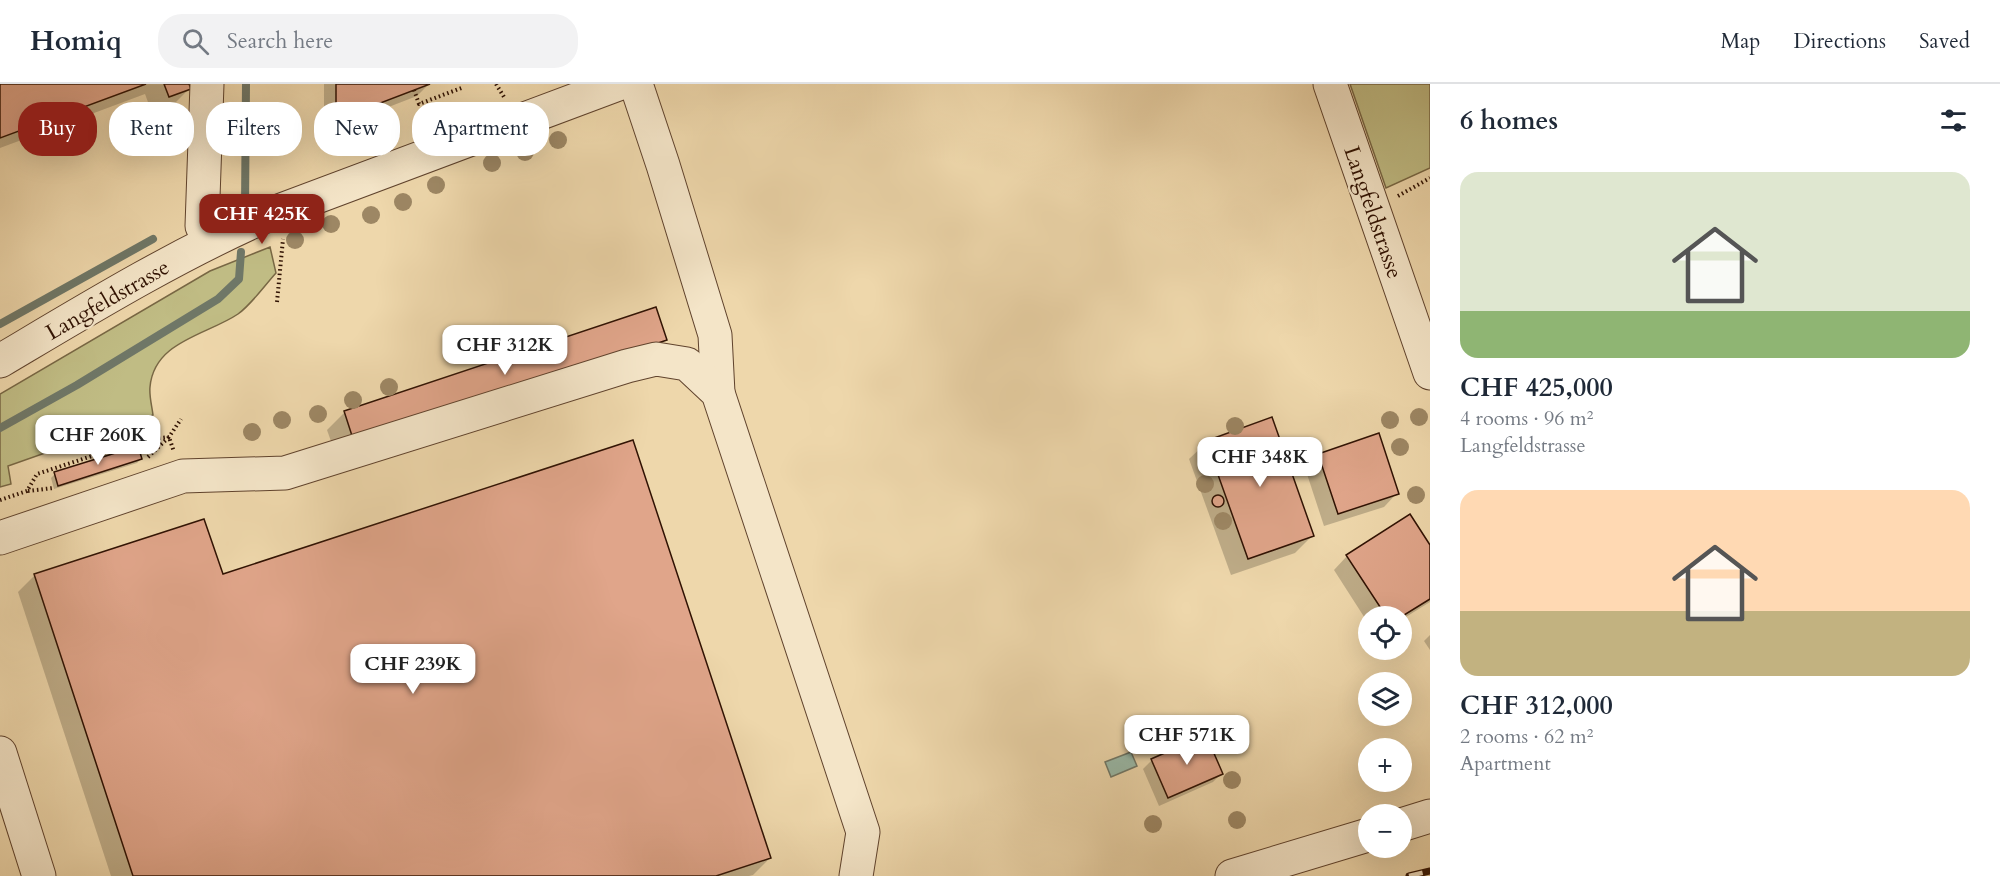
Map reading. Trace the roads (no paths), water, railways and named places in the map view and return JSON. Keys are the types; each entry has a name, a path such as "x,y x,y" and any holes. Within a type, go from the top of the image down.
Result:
{"street":[{"path":"207,84 202,226 209,241"},
{"name":"Langfeldstrasse","path":"0,361 139,279 209,241 320,195 618,84"},
{"path":"636,84 715,335 718,393 863,832 856,876"},
{"name":"Langfeldstrasse","path":"1330,84 1430,373"},
{"path":"0,538 183,476 285,473 627,366 656,359 687,364 718,393"},
{"path":"0,753 39,876"},
{"path":"1412,822 1430,816"},
{"path":"1232,876 1358,838"}],"waterway":[{"path":"245,208 246,84"},
{"path":"0,324 153,239"},
{"path":"0,428 77,385 218,299 239,279 241,252"}],"railway":[{"path":"1409,876 1430,871"}]}
